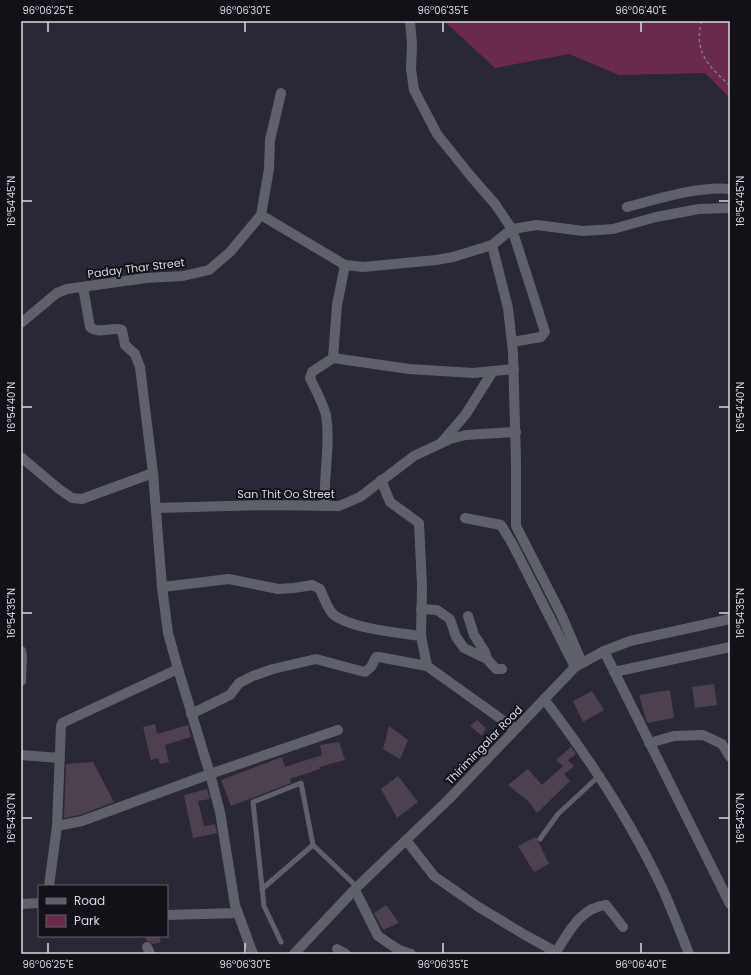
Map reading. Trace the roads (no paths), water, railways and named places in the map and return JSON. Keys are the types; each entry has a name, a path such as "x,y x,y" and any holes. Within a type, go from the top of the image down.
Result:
{"street":[{"path":"410,21 412,44 411,69 414,90 437,134 495,204 512,229 545,332 541,337 512,342"},
{"path":"281,93 270,140 269,169 262,215 345,265 363,267 453,257 492,245 512,229 537,225 583,231 613,229 656,217 699,209 730,208"},
{"path":"627,207 714,188 730,189"},
{"name":"Paday Thar Street","path":"21,323 57,293 67,289 146,278 183,276 210,270 230,252 262,215"},
{"path":"492,245 508,308 512,342 516,432 516,526 561,614 578,665"},
{"path":"333,358 337,305 345,265"},
{"path":"82,287 90,327 95,330 117,328 122,330 125,345 135,354 140,367 153,473 162,587 168,633 220,812 235,905 253,954"},
{"path":"325,506 329,439 325,414 310,378 312,372 333,358 409,368 473,373 514,368"},
{"path":"440,444 466,414 493,371"},
{"name":"San Thit Oo Street","path":"156,508 266,505 339,506 360,497 414,456 450,439 466,435 516,432"},
{"path":"21,457 59,490 72,498 82,499 153,473"},
{"path":"381,480 390,502 419,523 422,586 421,636 427,666"},
{"path":"465,518 501,525 578,665"},
{"path":"162,587 229,579 278,589 312,585 320,589 332,613 343,622 368,628 421,636"},
{"path":"421,609 437,610 450,619 456,637 464,648 487,659 496,668 502,669"},
{"path":"468,616 474,635 485,652 487,659"},
{"name":"Thirimingalar Road","path":"294,954 356,889 449,799 578,665 604,651 630,642 730,619"},
{"path":"614,672 730,647"},
{"path":"604,651 730,904"},
{"path":"21,652 21,681"},
{"path":"191,714 230,695 239,683 273,668 316,659 365,672 372,667 376,657 379,657 427,666 515,729"},
{"path":"49,885 57,826 62,723 178,669"},
{"path":"544,699 599,776 636,839 664,892 690,954"},
{"path":"57,826 82,821 210,774 338,730"},
{"path":"649,743 674,736 703,735 722,744 730,757"},
{"path":"21,755 60,758"},
{"path":"406,840 434,876 477,906 556,952 579,917 597,906 606,905 622,927"},
{"path":"356,889 378,936 399,950 411,954"},
{"path":"21,904 38,903"},
{"path":"168,915 238,913"}],"lane":[{"path":"540,839 558,814 599,776"},
{"path":"281,942 264,906 253,802 300,782 313,845 356,889"},
{"path":"262,889 313,845"}]}
